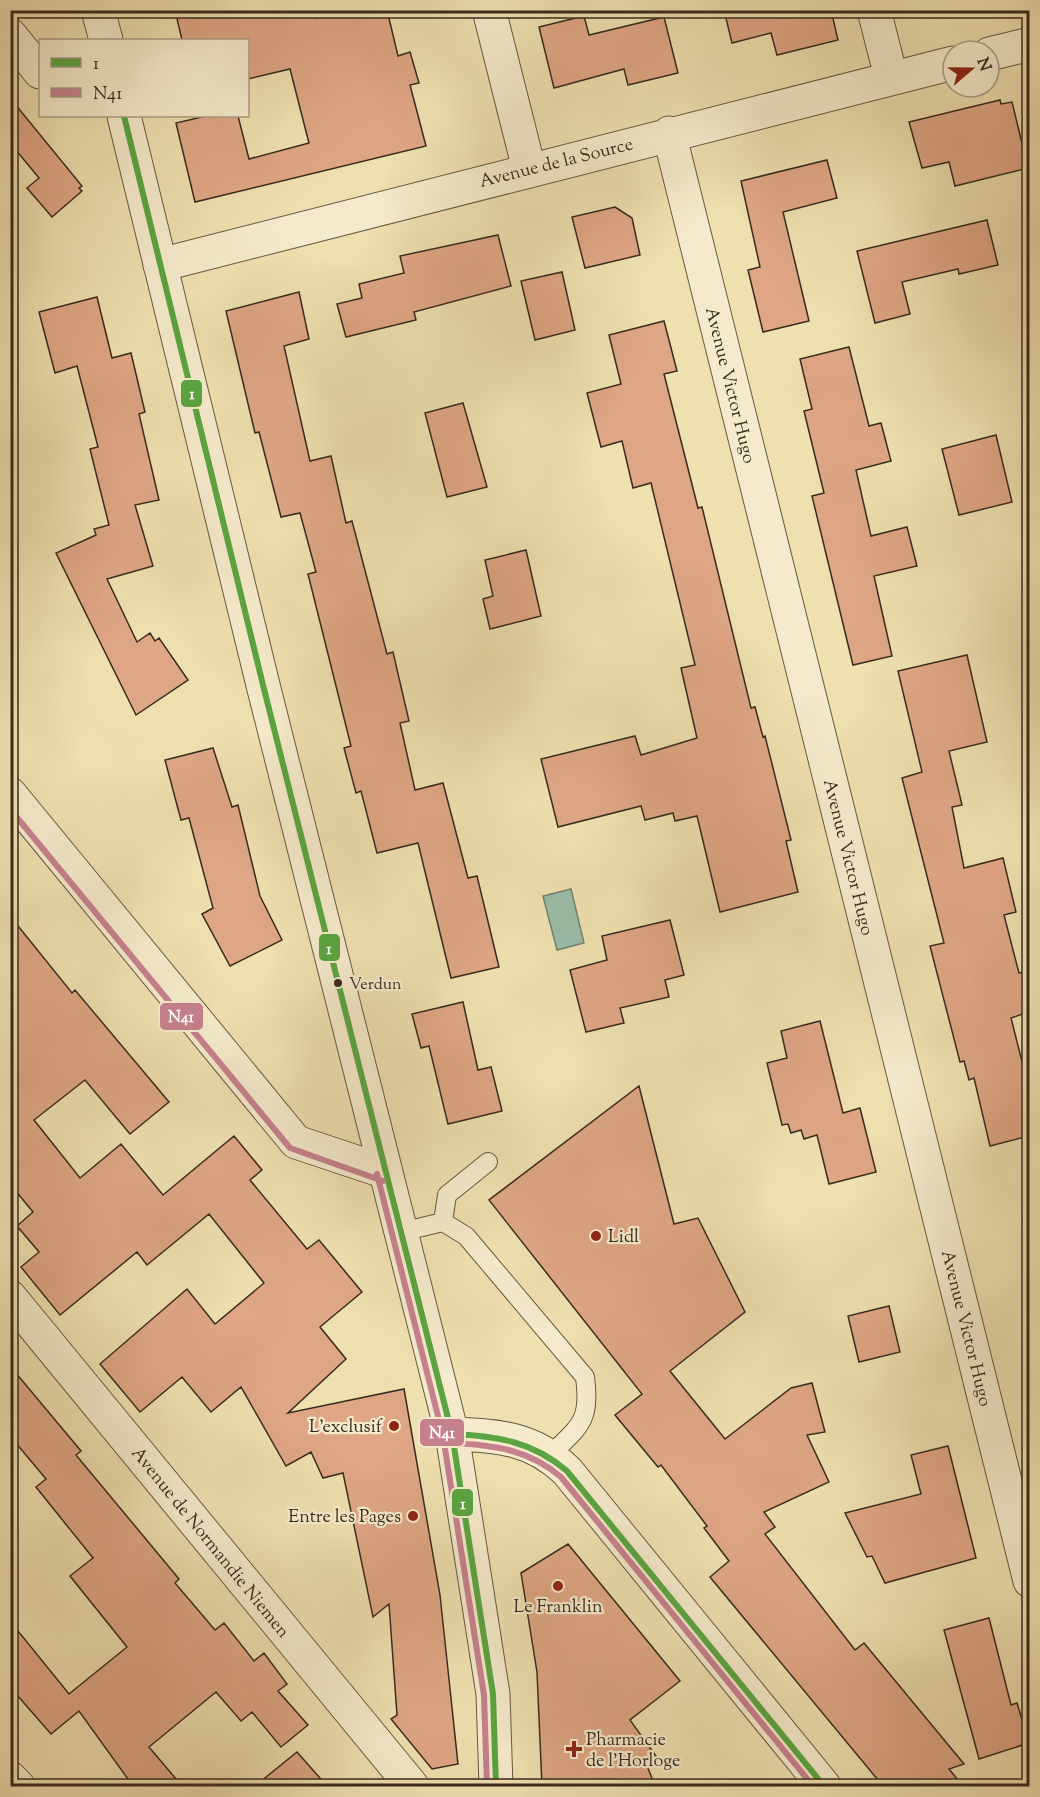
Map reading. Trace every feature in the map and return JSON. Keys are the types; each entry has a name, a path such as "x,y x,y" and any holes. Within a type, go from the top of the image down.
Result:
{"street":[{"path":"98,10 106,39"},
{"path":"489,10 528,169"},
{"path":"874,10 891,77"},
{"path":"10,35 39,71"},
{"path":"1001,51 1029,44"},
{"name":"Avenue de la Source","path":"160,265 669,133 941,66"},
{"path":"124,117 452,1434 493,1694 496,1786"},
{"name":"Avenue Victor Hugo","path":"669,133 1029,1581"},
{"path":"10,794 296,1142 386,1172"},
{"name":"Avenue de Normandie Niemen","path":"10,1297 412,1786"},
{"path":"452,1434 503,1436 550,1455 567,1472 824,1786"},
{"path":"10,1778 18,1786"}],"lane":[{"path":"443,1222 447,1195 488,1162"},
{"path":"401,1232 443,1222 466,1236 585,1377 588,1401 581,1425 550,1455"}],"shaded area":[{"path":"571,889 584,943 557,950 543,896"}],"building":[{"path":"175,10 314,10 315,18 345,10 387,10 398,56 410,52 419,83 410,85 426,146 195,202 176,123 202,117 238,117 249,159 309,143 290,69 249,79 249,39 182,39"},
{"path":"724,10 831,10 838,40 777,55 771,33 732,43"},
{"path":"584,16 589,35 664,17 678,73 628,85 624,69 554,88 539,27"},
{"path":"10,98 82,186 79,188 82,191 52,217 27,188 39,178 10,143"},
{"path":"1000,100 1001,104 1012,102 1028,168 955,186 949,162 922,168 909,122"},
{"path":"827,160 837,198 783,212 809,321 763,332 748,270 760,267 741,181"},
{"path":"615,207 632,218 640,255 585,268 572,217"},
{"path":"987,220 998,265 959,274 958,269 902,282 910,314 875,323 857,251"},
{"path":"498,235 511,286 414,312 416,320 346,337 337,304 362,298 359,284 404,273 400,256"},
{"path":"562,272 575,330 535,340 521,281"},
{"path":"299,292 309,339 284,346 310,461 331,456 346,523 352,521 387,654 393,652 409,721 400,723 415,790 443,783 468,878 477,876 499,967 451,978 418,843 377,853 361,791 356,793 344,748 351,746 308,574 316,572 300,513 281,517 259,432 255,433 226,311"},
{"path":"97,297 112,358 131,353 145,412 139,414 159,500 135,505 153,566 107,579 137,642 150,633 155,641 159,638 188,680 136,715 56,553 96,535 94,529 109,525 90,449 98,447 77,366 55,373 39,312"},
{"path":"664,321 677,371 664,374 698,508 702,507 751,708 755,707 763,737 765,736 791,840 786,841 798,892 720,912 697,816 675,821 673,813 645,820 641,806 558,827 541,759 635,736 641,755 697,738 681,668 695,665 651,483 633,488 622,441 601,447 587,393 621,384 609,335"},
{"path":"849,347 869,426 881,423 891,461 856,470 871,536 907,527 917,566 874,576 892,656 853,665 812,496 824,493 804,411 812,409 800,359"},
{"path":"463,403 487,487 447,497 425,413"},
{"path":"996,435 1012,502 959,515 942,449"},
{"path":"526,550 541,616 490,629 483,599 493,596 485,560"},
{"path":"967,655 987,742 949,751 962,805 952,807 964,868 1003,858 1016,912 1004,915 1019,973 1029,971 1029,1012 1011,1018 1029,1089 1029,1136 990,1146 974,1078 969,1080 964,1061 960,1062 930,946 944,943 902,778 922,772 898,671"},
{"path":"213,748 232,807 238,805 260,896 282,940 230,966 202,914 213,908 189,818 181,820 165,760"},
{"path":"10,916 72,993 75,990 169,1102 130,1134 85,1080 34,1120 80,1178 121,1144 163,1195 234,1136 262,1170 250,1180 307,1249 319,1240 362,1292 320,1327 346,1359 288,1413 404,1389 440,1595 458,1764 432,1769 391,1719 397,1715 389,1604 373,1617 343,1473 323,1478 311,1452 286,1466 241,1387 211,1412 182,1377 140,1412 100,1364 187,1289 215,1324 264,1283 209,1214 147,1265 137,1252 60,1315 21,1267 39,1252 17,1226 33,1212 10,1184"},
{"path":"670,920 684,975 665,980 669,997 620,1008 624,1023 586,1032 570,970 607,960 602,936"},
{"path":"463,1002 478,1070 491,1067 502,1111 448,1124 429,1046 421,1048 412,1014"},
{"path":"820,1021 843,1113 860,1108 876,1172 829,1184 817,1135 804,1139 801,1130 791,1133 788,1124 782,1125 767,1063 787,1058 781,1031"},
{"path":"639,1086 674,1224 698,1218 745,1312 670,1371 725,1439 791,1388 812,1383 825,1432 807,1435 829,1482 764,1512 775,1527 765,1534 855,1650 864,1643 964,1764 949,1769 963,1786 883,1786 710,1577 729,1561 704,1528 707,1526 661,1465 658,1467 615,1415 642,1394 489,1200"},
{"path":"889,1306 900,1352 859,1362 848,1316"},
{"path":"10,1366 81,1451 76,1455 179,1579 175,1583 215,1630 224,1623 254,1661 264,1653 287,1684 278,1691 308,1725 281,1747 252,1712 241,1721 216,1692 149,1747 182,1786 133,1786 79,1711 51,1734 10,1687 10,1621 69,1694 127,1647 70,1576 93,1558 36,1487 46,1479 10,1436"},
{"path":"948,1446 976,1558 885,1583 872,1556 867,1557 845,1513 921,1494 911,1455"},
{"path":"568,1544 680,1681 630,1720 658,1759 648,1768 655,1786 542,1786 537,1672 521,1573"},
{"path":"989,1618 1011,1705 1017,1703 1029,1743 979,1759 944,1630"},
{"path":"297,1752 327,1786 255,1786"}],"transit line":[{"name":"1","path":"124,117 263,685 452,1434 493,1694 496,1786"},
{"name":"N41","path":"10,809 290,1148 383,1181"},
{"name":"N41","path":"377,1174 443,1436 484,1695 487,1786"},
{"name":"1","path":"452,1434 484,1436 513,1442 540,1453 567,1471 824,1786"},
{"name":"N41","path":"452,1443 496,1447 523,1454 561,1477 813,1786"}],"place":[{"name":"Verdun","path":"338,983"},
{"name":"Lidl","path":"596,1236"},
{"name":"L'exclusif","path":"394,1426"},
{"name":"Entre les Pages","path":"413,1516"},
{"name":"Le Franklin","path":"558,1586"},
{"name":"Pharmacie de l'Horloge","path":"574,1749"}]}
